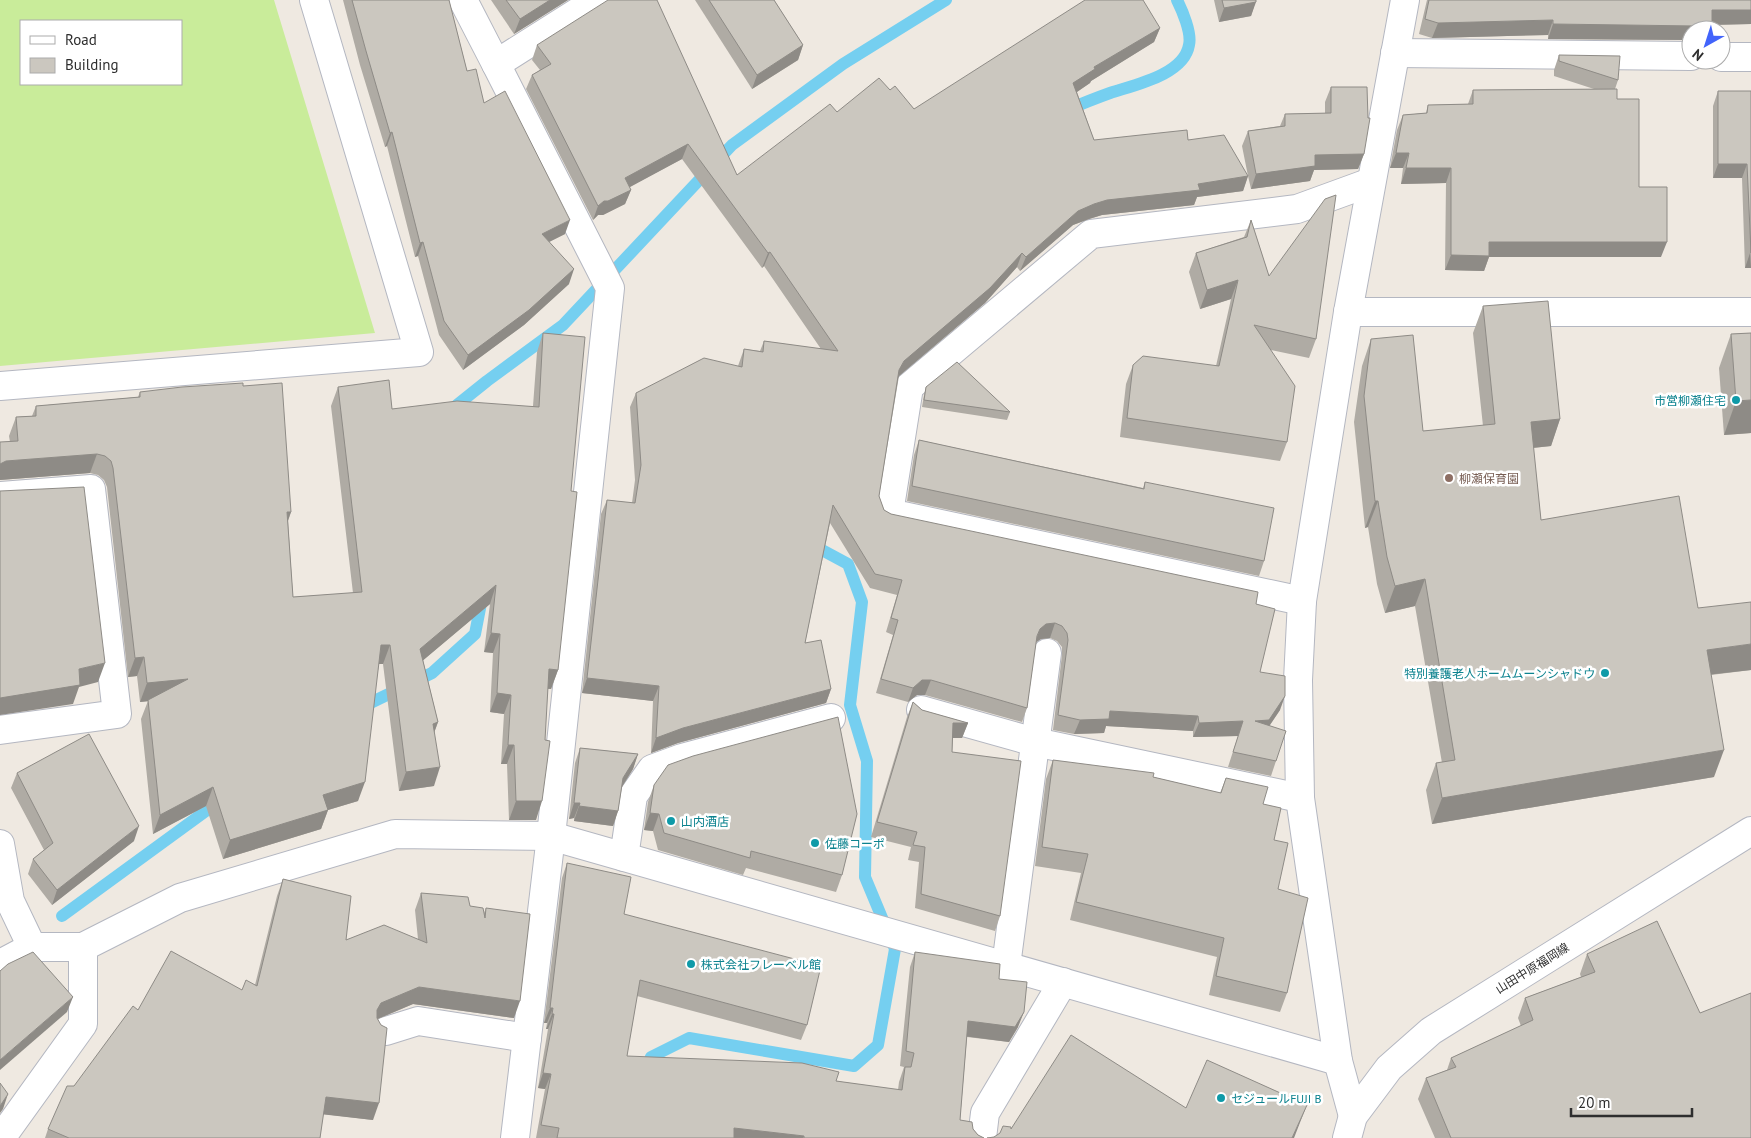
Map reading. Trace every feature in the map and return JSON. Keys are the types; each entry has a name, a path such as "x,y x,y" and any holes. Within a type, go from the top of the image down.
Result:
{"street":[{"path":"0,386 420,352 314,0"},
{"path":"463,0 605,277 551,836 515,1138"},
{"path":"496,64 597,0"},
{"path":"1350,1127 1338,1061 1300,798 1298,680 1302,601 1348,312 1405,0"},
{"path":"1394,54 1681,56"},
{"path":"1731,57 1751,57"},
{"path":"1302,601 889,513 909,387 1091,234 1297,209 1372,182"},
{"path":"1348,312 1751,312"},
{"path":"0,496 91,489 116,714 0,730"},
{"path":"1006,966 1047,653"},
{"path":"921,710 1035,742 1300,798"},
{"path":"624,857 633,796 652,769 682,758 831,718"},
{"name":"山田中原福岡線","path":"1350,1127 1389,1068 1432,1031 1751,831"},
{"path":"0,964 32,947 83,948 180,898 395,834 551,836 1338,1061"},
{"path":"0,844 10,901 32,947"},
{"path":"3,1138 83,1024 83,948"},
{"path":"982,1138 985,1113 1063,982"},
{"path":"386,1030 418,1021 527,1038"}],"green space":[{"path":"0,0 274,0 375,333 0,366"}],"building":[{"path":"352,0 449,0 467,71 476,69 484,103 505,91 570,220 542,234 574,269 529,310 468,355 444,321 423,242 420,243 392,132 390,133"},
{"path":"506,0 550,0 520,19"},
{"path":"608,0 657,0 737,175 830,104 837,112 879,78 890,90 895,86 914,109 1085,0 1143,0 1160,28 1094,67 1095,69 1073,83 1094,140 1187,130 1188,140 1224,135 1248,176 1198,184 1200,190 1107,200 1094,204 1078,211 1026,257 1022,253 990,288 904,361 899,370 879,496 884,510 891,514 1258,592 1256,604 1275,609 1260,672 1285,676 1285,696 1269,720 1255,721 1286,731 1276,761 1233,752 1243,721 1199,723 1198,716 1110,711 1109,719 1080,720 1058,715 1068,640 1067,633 1062,626 1055,623 1046,624 1040,629 1037,636 1027,708 931,680 922,680 913,688 881,679 898,620 891,618 902,580 875,574 833,505 805,643 821,640 831,689 683,728 656,738 659,686 587,678 607,500 635,503 641,465 636,393 704,358 742,367 744,349 763,352 764,341 838,351 770,252 768,253 688,144 625,178 631,190 608,201 604,201 598,206 532,75 551,64 537,45"},
{"path":"709,0 774,0 803,45 757,75"},
{"path":"1222,0 1256,0 1256,2 1224,8"},
{"path":"1429,0 1751,0 1751,10 1712,10 1712,20 1681,20 1681,26 1553,24 1553,20 1438,23 1425,19"},
{"path":"1559,55 1620,56 1618,80 1559,61"},
{"path":"1331,87 1367,87 1368,118 1370,118 1364,154 1315,155 1315,166 1256,174 1248,131 1285,126 1285,114 1331,113"},
{"path":"1617,89 1617,99 1639,99 1639,187 1667,187 1667,242 1489,242 1489,256 1451,255 1451,168 1406,168 1409,153 1396,153 1403,115 1427,113 1428,105 1473,104 1473,90"},
{"path":"1718,91 1751,91 1751,253 1747,164 1718,164"},
{"path":"1336,195 1316,339 1254,325 1295,386 1287,442 1127,418 1133,365 1143,356 1219,366 1238,280 1207,290 1196,253 1247,237 1251,220 1269,276 1325,199"},
{"path":"1548,301 1560,419 1531,422 1541,520 1679,496 1698,608 1751,602 1751,644 1707,650 1724,750 1442,798 1436,763 1455,760 1425,579 1395,586 1387,557 1378,501 1375,501 1364,396 1371,339 1413,335 1423,431 1495,424 1483,306"},
{"path":"543,333 585,337 571,491 577,492 558,670 549,669 545,740 550,741 542,801 516,801 514,745 508,745 511,695 497,693 500,634 491,633 496,585 420,649 438,722 433,724 440,767 406,772 390,645 381,645 365,782 323,795 328,810 230,840 213,787 160,815 148,700 188,679 147,683 144,657 135,658 111,461 105,456 97,454 6,461 0,464 0,442 18,441 16,417 36,416 36,406 140,397 140,392 243,383 243,386 282,383 291,512 287,512 293,597 362,592 338,387 389,380 392,409 457,401 539,407"},
{"path":"1751,333 1751,400 1736,401 1731,334"},
{"path":"957,362 1010,412 924,400 926,387"},
{"path":"919,440 1144,489 1145,482 1274,508 1264,561 912,486"},
{"path":"84,487 105,663 79,669 80,685 0,698 0,491"},
{"path":"913,702 922,710 968,723 953,723 952,752 1021,761 1000,916 921,894 925,847 913,845 917,832 877,822"},
{"path":"838,717 857,814 842,875 751,851 750,858 664,833 659,814 650,813 654,785 668,765 693,756"},
{"path":"89,734 139,826 57,890 33,859 53,843 17,773"},
{"path":"580,748 638,754 623,778 618,811 579,806 580,803 574,803"},
{"path":"1053,760 1154,773 1153,777 1221,793 1226,778 1268,787 1263,804 1281,808 1274,840 1288,843 1278,889 1308,898 1287,993 1216,976 1224,938 1076,902 1088,854 1042,847"},
{"path":"567,863 631,877 624,914 821,966 807,1025 640,980 627,1056 802,1063 839,1072 836,1081 902,1090 905,1067 911,1067 914,1053 906,1051 915,952 1000,964 999,979 1027,982 1024,1012 1015,1027 968,1021 960,1120 972,1122 973,1129 984,1138 804,1138 804,1136 734,1128 734,1138 557,1138 559,1128 541,1125 551,1074 543,1073 554,1014 552,1014 553,1008 550,1008"},
{"path":"283,879 351,896 346,940 384,925 427,943 421,893 468,897 470,906 483,908 485,918 486,908 530,914 520,1001 419,987 381,1003 377,1010 377,1018 381,1025 387,1028 379,1103 326,1097 320,1138 69,1138 48,1129 67,1086 74,1086 133,1006 138,1010 171,951 242,990 246,980 257,986"},
{"path":"1657,921 1700,1013 1751,993 1751,1138 1451,1138 1426,1078 1456,1067 1451,1058 1533,1020 1525,998 1595,972 1587,954"},
{"path":"33,952 73,997 0,1060 0,971 8,964"},
{"path":"1071,1035 1186,1108 1207,1060 1307,1105 1292,1138 987,1138 994,1137 1000,1133 1003,1126 1011,1127 1011,1129"},
{"path":"0,1083 8,1094 0,1106"}],"waterway":[{"path":"458,414 457,405 563,325 732,145 843,64 946,0"},
{"path":"1067,110 1157,77 1178,64 1185,55 1190,40 1186,22 1177,0"},
{"path":"645,1072 651,1057 689,1038 854,1066 878,1045 895,949 865,877 867,761 850,705 862,602 848,564 809,543"},
{"path":"360,708 432,673 475,634 482,598"},
{"path":"62,916 221,800"}],"place":[{"name":"市営柳瀬住宅","path":"1736,400"},
{"name":"柳瀬保育園","path":"1449,478"},
{"name":"特別養護老人ホームムーンシャドウ","path":"1605,673"},
{"name":"山内酒店","path":"671,821"},
{"name":"佐藤コーポ","path":"815,843"},
{"name":"株式会社フレーベル館","path":"691,964"},
{"name":"セジュールFUJI B","path":"1221,1098"}]}
